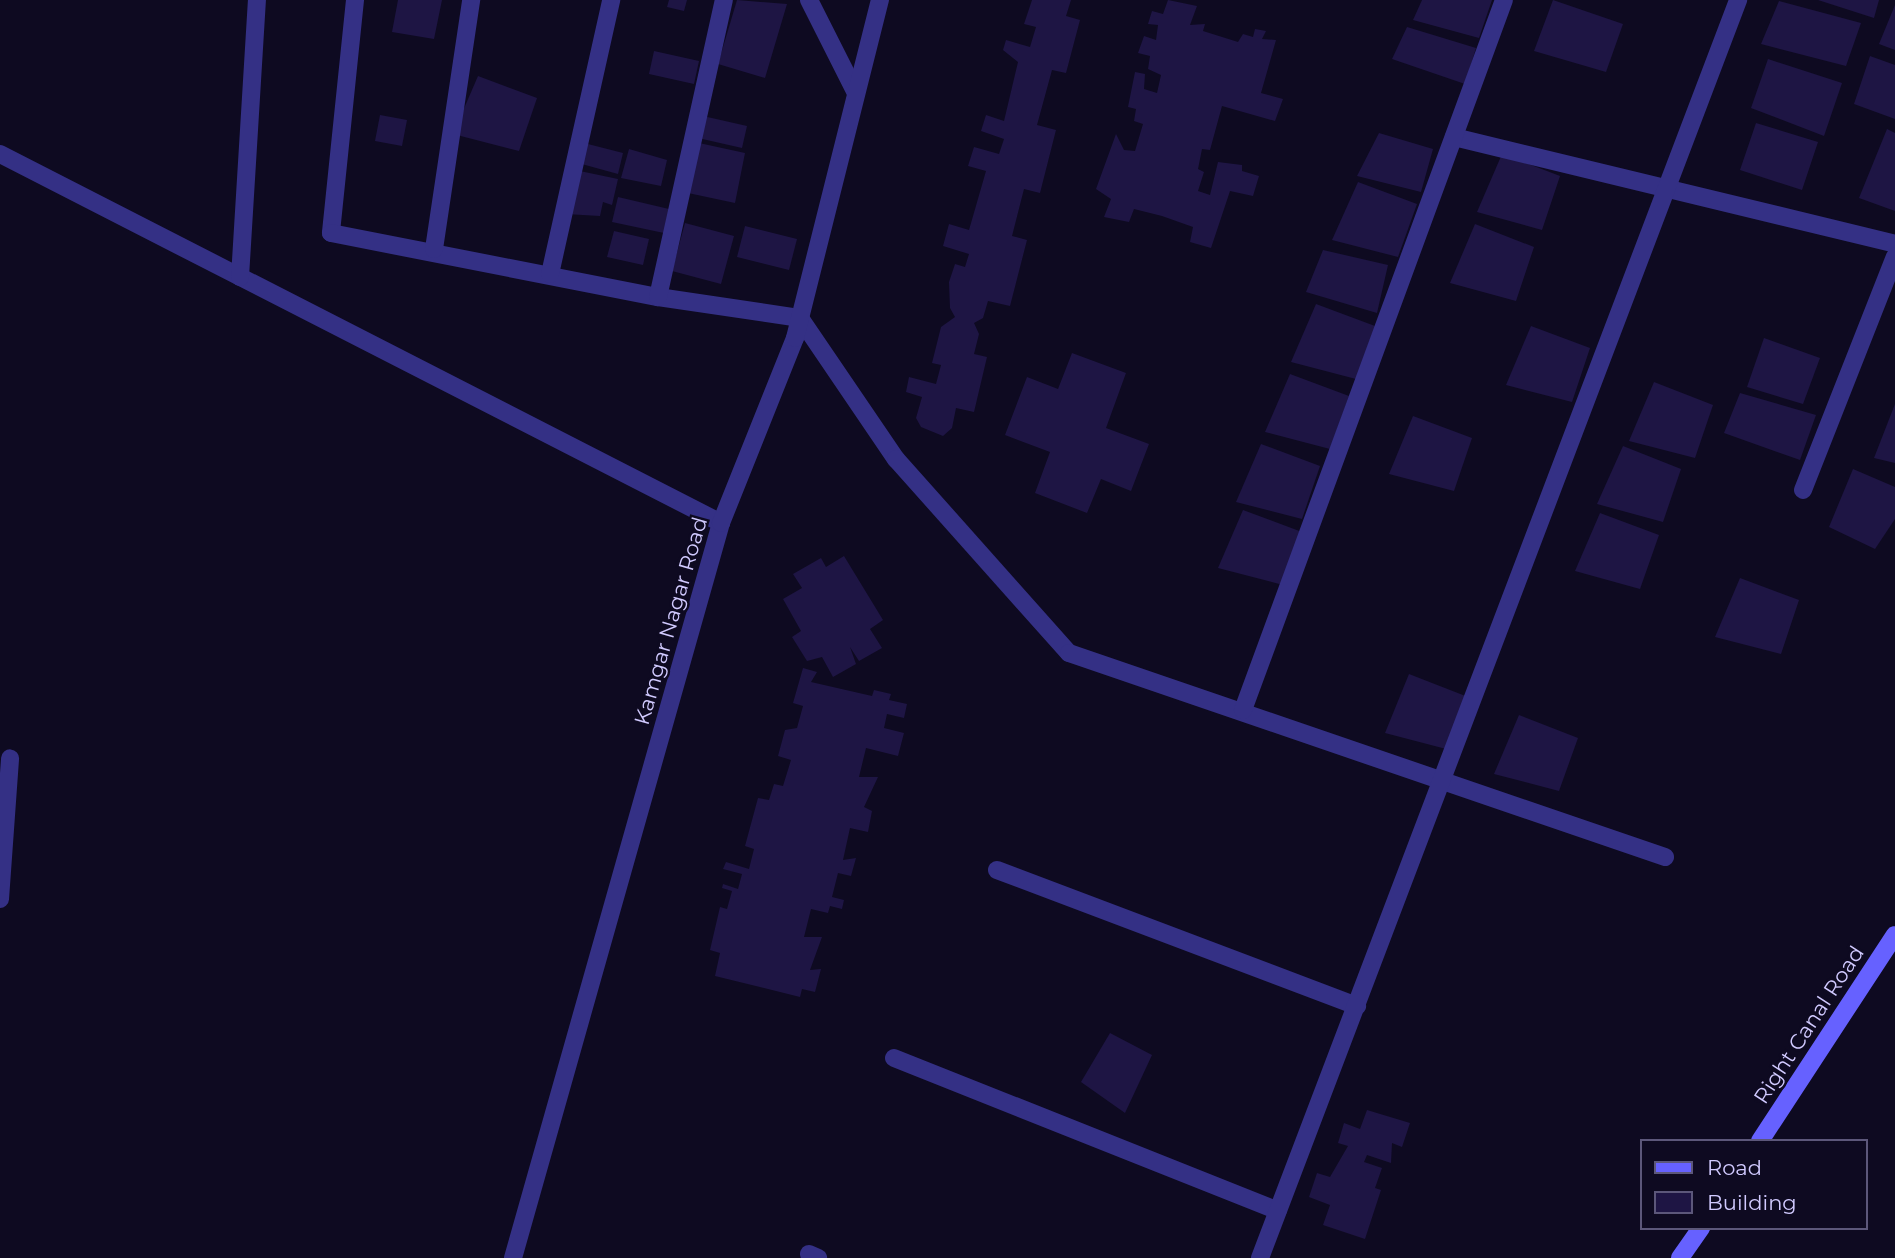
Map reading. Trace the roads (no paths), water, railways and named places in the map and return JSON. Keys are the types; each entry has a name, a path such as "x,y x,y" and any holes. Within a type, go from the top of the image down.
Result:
{"street":[{"path":"240,276 257,0"},
{"path":"355,0 331,233 434,249 658,297 800,318 896,459 1069,653 1243,710 1665,857"},
{"path":"434,249 471,0"},
{"path":"550,274 611,0"},
{"path":"658,297 724,0"},
{"path":"809,0 856,93"},
{"name":"Kamgar Nagar Road","path":"513,1258 721,523 800,318 880,0"},
{"path":"1243,710 1504,0"},
{"path":"1260,1258 1444,781 1738,0"},
{"path":"1454,137 1895,244"},
{"path":"0,154 721,523"},
{"path":"1803,490 1895,257"},
{"path":"0,899 10,758"},
{"path":"997,870 1357,1006"},
{"name":"Right Canal Road","path":"1761,1139 1893,944"},
{"path":"894,1058 1278,1211"},
{"path":"1681,1258 1700,1230"}]}
